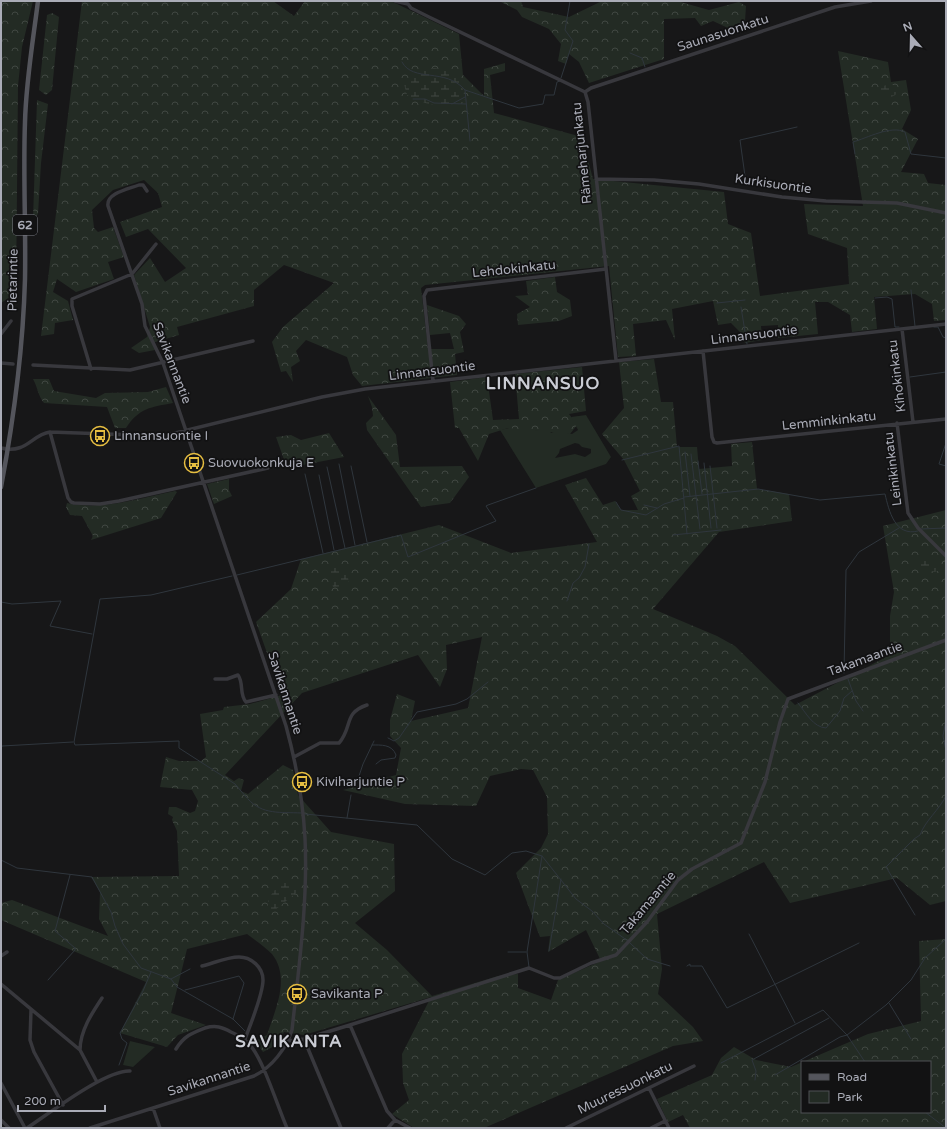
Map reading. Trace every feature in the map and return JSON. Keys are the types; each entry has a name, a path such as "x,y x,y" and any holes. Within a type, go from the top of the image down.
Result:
{"main road":[{"name":"Pietarintie","path":"1,487 17,397 22,336 25,272 25,120 28,74 38,1"}],"street":[{"name":"Rämeharjunkatu","path":"395,1 408,3 423,14 585,92 588,102 616,360"},
{"name":"Saunasuonkatu","path":"585,92 591,88 829,9 871,1"},
{"name":"Kurkisuontie","path":"596,179 654,180 699,184 782,198 897,203 946,213"},
{"name":"Savikannantie","path":"90,1128 254,1076 264,1071 288,1041 292,1030 305,872 302,808 294,757 276,695 202,482 163,363 145,326 144,310 107,202 112,196 139,185 143,185 147,192"},
{"path":"90,369 72,306 72,299 132,274 156,244"},
{"name":"Lehdokinkatu","path":"433,381 424,296 425,291 430,289 606,269"},
{"path":"1,334 11,321"},
{"name":"Linnansuontie","path":"50,432 156,437 365,388 946,324"},
{"name":"Kihokinkatu","path":"902,329 912,422"},
{"path":"33,365 130,370 253,341"},
{"name":"Lemminkinkatu","path":"703,351 714,442 720,443 946,419"},
{"path":"1,363 13,364"},
{"name":"Leinikinkatu","path":"897,423 908,513 918,528 946,556"},
{"path":"1,448 8,449 24,447 43,434 50,432 67,493 71,502 106,503 268,468"},
{"name":"Takamaantie","path":"288,1041 304,1039 529,968 554,978 560,978 591,963 616,954 631,940 678,880 692,869 735,847 743,839 765,782 780,722 788,698 946,640"},
{"path":"215,680 227,679 238,675 243,699 246,702 276,695"},
{"path":"294,757 320,743 339,743 344,736 353,713 357,708 367,705"},
{"path":"1,956 7,952"},
{"path":"202,966 238,957 249,958 261,971 263,980 245,1039"},
{"path":"1,984 80,1050 98,1082"},
{"path":"80,1050 80,1044 90,1017 102,998"},
{"path":"31,1010 30,1040 34,1052 63,1105"},
{"path":"350,1025 387,1111 395,1120 410,1128"},
{"path":"176,1049 182,1039 189,1034 213,1026 221,1027 245,1039 255,1052 264,1071 287,1128"},
{"path":"304,1039 341,1128"},
{"name":"Muuressuonkatu","path":"566,1128 694,1066"},
{"path":"1,1083 26,1128 98,1082 115,1073 130,1071"},
{"path":"649,1088 669,1128"},
{"path":"153,1108 160,1128"},
{"path":"1,1120 8,1128"},
{"path":"388,1128 395,1120"},
{"path":"651,1128 665,1121"}],"green space":[{"path":"1,1 33,1 22,47 18,86 16,293 1,303"},
{"path":"82,1 273,1 294,16 305,1 391,1 459,34 463,75 484,96 484,69 505,63 505,71 490,75 494,113 582,137 593,179 724,192 728,224 751,233 760,296 849,284 847,248 808,234 804,204 863,206 838,51 888,62 891,82 906,80 911,110 902,129 918,139 901,172 924,174 928,183 946,185 946,320 934,321 932,304 915,294 874,297 877,329 852,332 850,315 828,302 815,302 818,334 778,338 778,325 761,326 762,340 745,343 741,333 731,323 718,325 713,301 672,309 675,340 666,320 633,324 636,356 618,357 609,266 425,285 421,288 428,349 454,349 450,333 430,335 427,305 459,316 466,324 460,332 464,352 455,354 457,375 362,386 353,375 347,357 306,340 296,351 300,361 291,367 293,382 286,371 281,372 272,342 283,327 334,283 284,265 254,290 254,306 177,327 179,335 152,343 155,350 139,353 131,348 147,337 150,327 134,275 150,258 165,282 186,268 148,229 126,237 120,222 162,207 158,193 144,180 113,190 92,210 94,228 98,232 113,227 124,257 108,262 114,279 76,292 57,279 53,292 68,301 73,320 55,323 54,334 41,336"},
{"path":"499,1 521,1 523,7 569,17 602,1 677,1 709,10 739,2 746,6 745,21 728,28 713,21 701,26 695,18 664,19 664,59 589,83 579,62 569,54 566,64 558,61 561,44 549,29 522,17 517,10"},
{"path":"52,13 59,17 52,90 46,95 39,90 47,15"},
{"path":"424,68 435,68 459,74 465,98 462,104 455,106 434,105 407,95 404,84 412,73"},
{"path":"890,84 898,87 900,91 891,97 880,97 878,92 880,87"},
{"path":"37,100 48,104 41,163 38,214 33,219"},
{"path":"555,277 557,292 570,300 572,316 559,321 518,325 517,314 530,307 515,296 528,295 526,281"},
{"path":"654,359 661,402 673,402 677,447 697,447 699,469 732,466 731,444 752,442 757,489 789,494 792,521 719,532 653,609 717,636 735,646 795,705 890,655 890,616 894,592 883,526 946,510 946,901 930,905 897,878 790,903 764,862 657,914 662,969 658,994 693,1027 703,1041 673,1046 484,1128 414,1128 392,1114 409,1100 403,1083 402,1054 431,997 304,1035 284,1032 278,1044 263,1052 255,1041 267,1035 280,994 280,973 278,963 272,954 247,934 187,949 171,1013 206,1025 178,1035 167,1047 120,1033 146,982 1,920 1,903 12,900 108,936 99,919 100,892 91,877 179,876 177,831 172,820 173,817 168,814 169,807 176,807 190,813 195,811 198,801 192,790 160,787 166,757 179,761 201,761 206,757 200,714 223,710 224,707 250,704 282,695 256,622 291,589 301,559 439,525 511,553 597,542 565,485 586,478 603,505 615,501 621,510 638,510 631,496 640,491 624,460 602,434 624,408 619,362","holes":["482,637 468,708 411,721 415,701 397,694 390,720 390,736 401,748 396,775 343,790 405,804 476,806 490,776 521,769 533,770 547,797 548,834 541,848 516,873 540,937 550,936 548,952 586,930 601,961 558,980 551,1000 518,988 518,974 498,976 432,996 387,950 355,923 395,891 394,844 331,832 298,795 293,770 283,765 248,794 241,791 244,780 239,778 234,781 225,775 302,693 418,655 440,687 447,669 446,645"]},
{"path":"582,367 586,411 569,414 577,425 570,434 508,428 489,434 478,461 459,428 455,428 450,382 487,377 493,420 519,419 515,374"},
{"path":"33,379 49,379 54,391 96,398 105,393 148,392 166,387 173,403 152,407 136,416 126,428 115,428 107,407 44,403 40,398"},
{"path":"368,396 396,435 400,467 462,466 469,477 450,503 421,507 367,430 366,423 373,416 372,407"},
{"path":"586,415 611,457 606,464 536,488 500,430 513,427 542,431 544,419 551,433 556,431 572,434 578,430 571,417","holes":["575,443 582,447 591,449 591,453 585,457 575,454 555,458 560,449"]},
{"path":"329,433 344,457 287,468 276,437 291,435 301,440"},
{"path":"229,479 229,490 232,496 214,504 207,484"},
{"path":"175,491 177,492 161,518 91,540 93,536 82,516 70,515 66,507 67,503 81,505 108,505"},
{"path":"922,558 931,560 939,565 939,571 933,572 916,564 917,561"},
{"path":"337,567 347,575 348,586 333,587 329,568"},
{"path":"289,880 296,884 296,893 275,910 268,908 269,899 277,887"},
{"path":"946,939 946,1128 690,1128 683,1115 668,1122 657,1099 712,1075 721,1058 734,1047 756,1060 791,1067 801,1062 801,1113 931,1113 931,1061 805,1061 868,1034 921,1021 919,941"},
{"path":"130,1041 155,1047 133,1067 123,1065"}],"waterway":[{"path":"561,78 573,41 565,30 570,1"},
{"path":"630,53 642,58 645,67"},
{"path":"402,62 407,68 414,72 448,79 457,83 465,90 519,108 543,104 545,95 554,95 557,82 560,81"},
{"path":"465,90 470,141"},
{"path":"452,104 465,97"},
{"path":"413,99 425,99 434,103 466,104"},
{"path":"745,176 740,140 797,127"},
{"path":"855,154 853,142 886,131 899,130 905,132 911,154 946,158"},
{"path":"911,290 915,326"},
{"path":"875,298 887,297 892,299 895,327 899,327"},
{"path":"717,303 745,300"},
{"path":"741,307 747,344"},
{"path":"934,327 938,327 943,337 946,338"},
{"path":"910,377 946,372"},
{"path":"946,443 939,464 946,466"},
{"path":"622,460 679,446 687,534"},
{"path":"685,452 690,496"},
{"path":"691,454 700,529"},
{"path":"698,461 702,494"},
{"path":"704,463 711,528"},
{"path":"339,464 355,545"},
{"path":"351,466 367,542"},
{"path":"710,466 717,528"},
{"path":"327,467 345,548"},
{"path":"305,474 323,553"},
{"path":"319,475 334,550"},
{"path":"237,575 401,535 408,557 496,521 486,506 536,488"},
{"path":"684,497 758,489 820,500 885,494 894,521 904,530 910,532 918,531"},
{"path":"616,502 621,510 646,515 664,504 684,498"},
{"path":"644,505 657,508"},
{"path":"844,673 846,570 859,552 899,528"},
{"path":"921,529 946,528"},
{"path":"673,535 721,530"},
{"path":"567,601 573,583 579,578 585,567 589,544"},
{"path":"232,576 151,595 100,599 74,742 75,745 179,741 179,748 235,784 247,798"},
{"path":"1,602 12,604 61,601 50,626 92,634"},
{"path":"848,679 856,701 863,711"},
{"path":"388,738 394,741 399,738 417,712 456,704 467,699 488,682"},
{"path":"798,703 817,725 826,728 840,711 844,698 852,691"},
{"path":"946,695 946,707"},
{"path":"946,720 943,736 946,751"},
{"path":"356,785 363,764 374,741"},
{"path":"1,748 2,746 73,742"},
{"path":"372,745 389,747 396,755 395,758 381,760 376,764"},
{"path":"347,818 351,795"},
{"path":"915,915 886,867 920,835 925,825 946,796"},
{"path":"248,799 259,808 272,812 301,813"},
{"path":"305,814 417,825 452,859 485,875 512,853 526,851 542,856 576,899 592,911 604,924 628,941"},
{"path":"529,967 527,952 542,856"},
{"path":"1,860 17,868 92,877 111,912 123,944 141,968 171,979 177,987 233,1019 245,1031"},
{"path":"48,980 75,950 75,948 55,931 70,875"},
{"path":"549,951 561,879"},
{"path":"749,934 795,1023"},
{"path":"775,1075 840,1037 847,1035 886,1005 911,980 925,958 946,939"},
{"path":"630,943 647,959 670,966"},
{"path":"687,966 690,964 690,966 702,966 727,1008 859,943"},
{"path":"508,952 526,952"},
{"path":"171,979 190,969"},
{"path":"119,1065 127,1043 122,1039 120,1033 143,991 151,972"},
{"path":"185,990 239,976 244,983 233,1019"},
{"path":"889,1003 911,1039"},
{"path":"721,1063 823,1010 847,1035 864,1061"},
{"path":"755,1080 756,1071 752,1060 829,1018"},
{"path":"926,1113 946,1128"}],"place":[{"name":"Linnansuontie I","path":"100,436"},
{"name":"Suovuokonkuja E","path":"194,463"},
{"name":"Kiviharjuntie P","path":"302,782"},
{"name":"Savikanta P","path":"297,994"}],"district":[{"name":"LINNANSUO","path":"543,383"},
{"name":"SAVIKANTA","path":"289,1041"}]}
